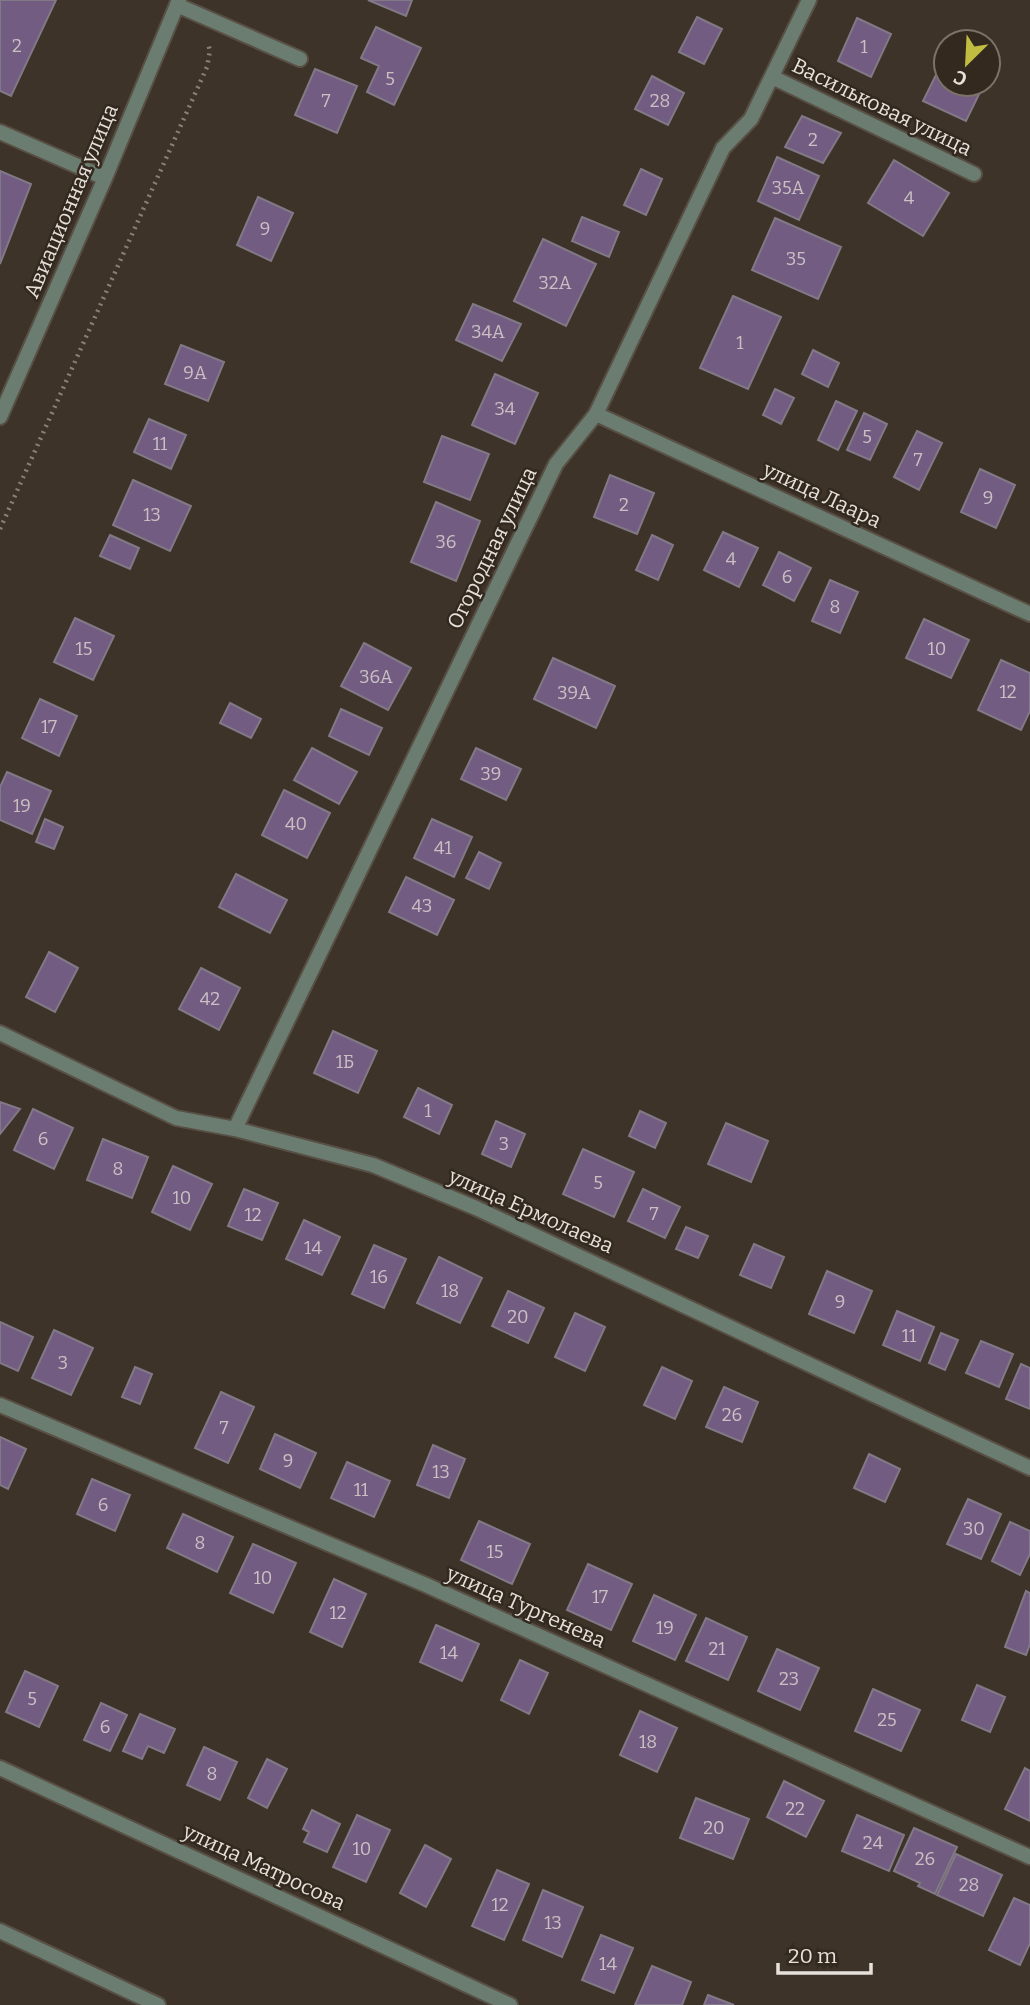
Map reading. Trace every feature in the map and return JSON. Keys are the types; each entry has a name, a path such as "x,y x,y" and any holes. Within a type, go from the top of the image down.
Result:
{"street":[{"name":"Огородная улица","path":"234,1129 555,464 596,414 723,148 751,119 809,0"},
{"path":"178,2 199,15 299,59"},
{"name":"Авиационная улица","path":"0,417 105,178 178,2"},
{"name":"Васильковая улица","path":"772,77 974,174"},
{"path":"0,132 105,178"},
{"name":"улица Лаара","path":"596,414 1030,614"},
{"name":"улица Ермолаева","path":"0,1033 176,1118 234,1129 373,1165 476,1208 1030,1468"},
{"name":"улица Тургенева","path":"0,1405 426,1585 1030,1857"},
{"name":"улица Матросова","path":"0,1768 510,2005"},
{"path":"0,1931 158,2005"}],"path":[{"path":"0,529 207,67 209,51 199,15"}],"building":[{"path":"0,0 56,0 11,96 0,91"},
{"path":"368,0 412,0 406,16"},
{"path":"697,17 722,29 704,64 679,52"},
{"path":"857,18 891,34 871,77 838,61"},
{"path":"376,27 421,48 394,105 367,92 379,66 361,58"},
{"path":"315,69 357,86 337,133 295,115"},
{"path":"652,76 684,93 668,125 635,109"},
{"path":"932,83 932,98 977,98 966,121 923,101"},
{"path":"802,116 841,133 823,163 785,147"},
{"path":"777,157 819,176 799,220 758,201"},
{"path":"894,160 949,193 923,236 868,203"},
{"path":"641,169 662,179 646,215 624,205"},
{"path":"0,171 31,184 0,264"},
{"path":"258,197 293,213 271,261 237,245"},
{"path":"582,217 619,232 609,257 572,241"},
{"path":"775,218 841,247 818,299 752,270"},
{"path":"543,239 596,264 566,326 514,301"},
{"path":"733,296 781,317 748,389 700,368"},
{"path":"473,304 521,324 502,361 456,340"},
{"path":"181,345 224,362 208,401 165,384"},
{"path":"813,350 839,363 828,387 802,374"},
{"path":"495,374 538,393 515,444 472,425"},
{"path":"775,389 794,398 781,424 763,415"},
{"path":"836,401 857,411 838,450 818,440"},
{"path":"864,413 887,424 870,460 847,450"},
{"path":"149,419 186,435 171,469 134,452"},
{"path":"917,431 942,443 919,490 894,477"},
{"path":"442,436 489,454 470,500 424,482"},
{"path":"980,469 1015,485 996,528 961,512"},
{"path":"610,475 654,493 637,534 594,517"},
{"path":"133,480 191,506 170,551 113,525"},
{"path":"436,502 480,521 456,581 411,562"},
{"path":"723,532 758,548 739,587 704,570"},
{"path":"110,535 139,548 130,569 100,556"},
{"path":"652,535 673,545 658,580 636,570"},
{"path":"779,552 811,568 794,601 763,585"},
{"path":"830,580 858,592 840,633 812,621"},
{"path":"75,618 114,636 93,680 54,662"},
{"path":"924,619 969,640 951,678 906,658"},
{"path":"364,643 411,668 388,710 341,686"},
{"path":"553,658 615,686 596,728 534,699"},
{"path":"1001,660 1030,673 1030,711 1021,730 978,710"},
{"path":"40,699 77,716 59,756 22,738"},
{"path":"230,703 261,719 251,738 220,723"},
{"path":"341,709 382,728 369,755 329,736"},
{"path":"312,748 357,772 339,804 294,780"},
{"path":"476,748 521,769 506,800 461,779"},
{"path":"7,772 51,791 32,834 0,820 0,787"},
{"path":"284,790 330,813 307,858 262,835"},
{"path":"45,819 63,827 54,849 36,842"},
{"path":"432,819 472,837 454,877 414,858"},
{"path":"479,852 501,863 489,889 466,878"},
{"path":"236,874 287,900 270,933 219,907"},
{"path":"406,877 454,900 437,935 389,912"},
{"path":"49,952 78,968 55,1012 26,997"},
{"path":"201,968 240,988 219,1030 179,1009"},
{"path":"333,1031 377,1051 358,1093 314,1073"},
{"path":"418,1088 452,1105 439,1134 404,1117"},
{"path":"0,1102 20,1109 0,1134"},
{"path":"33,1109 73,1128 54,1169 14,1150"},
{"path":"640,1111 666,1123 655,1148 629,1136"},
{"path":"496,1121 525,1134 511,1167 482,1154"},
{"path":"726,1123 768,1141 751,1182 708,1164"},
{"path":"103,1139 148,1157 132,1198 87,1180"},
{"path":"583,1149 634,1172 614,1217 563,1194"},
{"path":"173,1166 212,1184 190,1230 152,1212"},
{"path":"244,1189 278,1203 262,1240 228,1226"},
{"path":"643,1189 680,1207 665,1238 628,1221"},
{"path":"304,1220 340,1237 322,1275 286,1259"},
{"path":"686,1227 708,1236 698,1258 676,1249"},
{"path":"754,1244 784,1257 771,1288 740,1275"},
{"path":"374,1245 406,1259 384,1308 352,1294"},
{"path":"439,1257 482,1278 460,1323 417,1303"},
{"path":"827,1271 872,1291 854,1333 809,1314"},
{"path":"508,1291 544,1308 528,1343 492,1326"},
{"path":"897,1311 934,1327 920,1361 883,1345"},
{"path":"575,1313 605,1327 585,1371 555,1357"},
{"path":"0,1322 33,1337 18,1371 0,1363"},
{"path":"54,1330 93,1348 71,1395 32,1378"},
{"path":"941,1333 958,1340 945,1370 929,1363"},
{"path":"981,1341 1013,1354 999,1387 966,1373"},
{"path":"1021,1364 1030,1368 1030,1409 1006,1399"},
{"path":"135,1367 152,1374 140,1404 122,1397"},
{"path":"662,1367 692,1381 675,1419 644,1405"},
{"path":"724,1387 758,1402 742,1442 706,1427"},
{"path":"221,1392 254,1407 228,1463 195,1448"},
{"path":"275,1434 316,1453 300,1488 260,1469"},
{"path":"0,1437 26,1449 8,1489 0,1485"},
{"path":"433,1445 465,1459 449,1498 417,1485"},
{"path":"869,1454 900,1469 885,1502 854,1488"},
{"path":"347,1462 390,1481 374,1517 331,1498"},
{"path":"92,1479 130,1495 115,1531 77,1514"},
{"path":"968,1499 1001,1514 981,1559 947,1544"},
{"path":"183,1514 233,1537 217,1572 167,1548"},
{"path":"479,1521 530,1544 512,1584 461,1560"},
{"path":"1010,1522 1030,1531 1030,1554 1020,1575 992,1561"},
{"path":"253,1544 296,1563 273,1613 230,1593"},
{"path":"588,1564 632,1584 611,1630 567,1610"},
{"path":"334,1579 366,1594 342,1647 310,1632"},
{"path":"1026,1591 1030,1593 1030,1644 1026,1655 1005,1647"},
{"path":"654,1595 696,1615 675,1660 633,1641"},
{"path":"706,1618 747,1637 728,1680 686,1661"},
{"path":"436,1625 479,1644 462,1681 420,1662"},
{"path":"777,1649 819,1668 800,1710 758,1691"},
{"path":"520,1660 548,1673 529,1714 501,1700"},
{"path":"25,1671 58,1686 39,1727 6,1712"},
{"path":"977,1685 1005,1697 990,1732 962,1720"},
{"path":"873,1689 920,1710 901,1751 855,1731"},
{"path":"101,1703 127,1715 110,1751 84,1740"},
{"path":"640,1711 677,1728 657,1772 620,1755"},
{"path":"140,1714 175,1729 164,1753 148,1746 142,1759 123,1751"},
{"path":"204,1747 237,1762 220,1800 187,1785"},
{"path":"267,1759 287,1769 267,1808 248,1798"},
{"path":"1025,1768 1030,1771 1030,1821 1005,1809"},
{"path":"784,1781 824,1801 806,1837 767,1817"},
{"path":"696,1798 749,1819 733,1859 680,1838"},
{"path":"312,1810 340,1824 327,1852 304,1842 309,1832 303,1829"},
{"path":"357,1815 390,1830 366,1882 333,1867"},
{"path":"857,1815 904,1835 889,1871 842,1851"},
{"path":"914,1828 957,1847 935,1894 918,1886 920,1883 894,1871"},
{"path":"425,1845 451,1859 426,1907 400,1893"},
{"path":"956,1854 1002,1875 983,1916 937,1895"},
{"path":"497,1870 529,1884 504,1940 472,1926"},
{"path":"543,1890 583,1907 562,1957 523,1940"},
{"path":"1014,1898 1030,1905 1030,1943 1020,1965 989,1950"},
{"path":"601,1935 633,1948 614,1993 582,1980"},
{"path":"652,1966 691,1982 682,2005 635,2005"},
{"path":"708,1995 734,2005 704,2005"}]}
